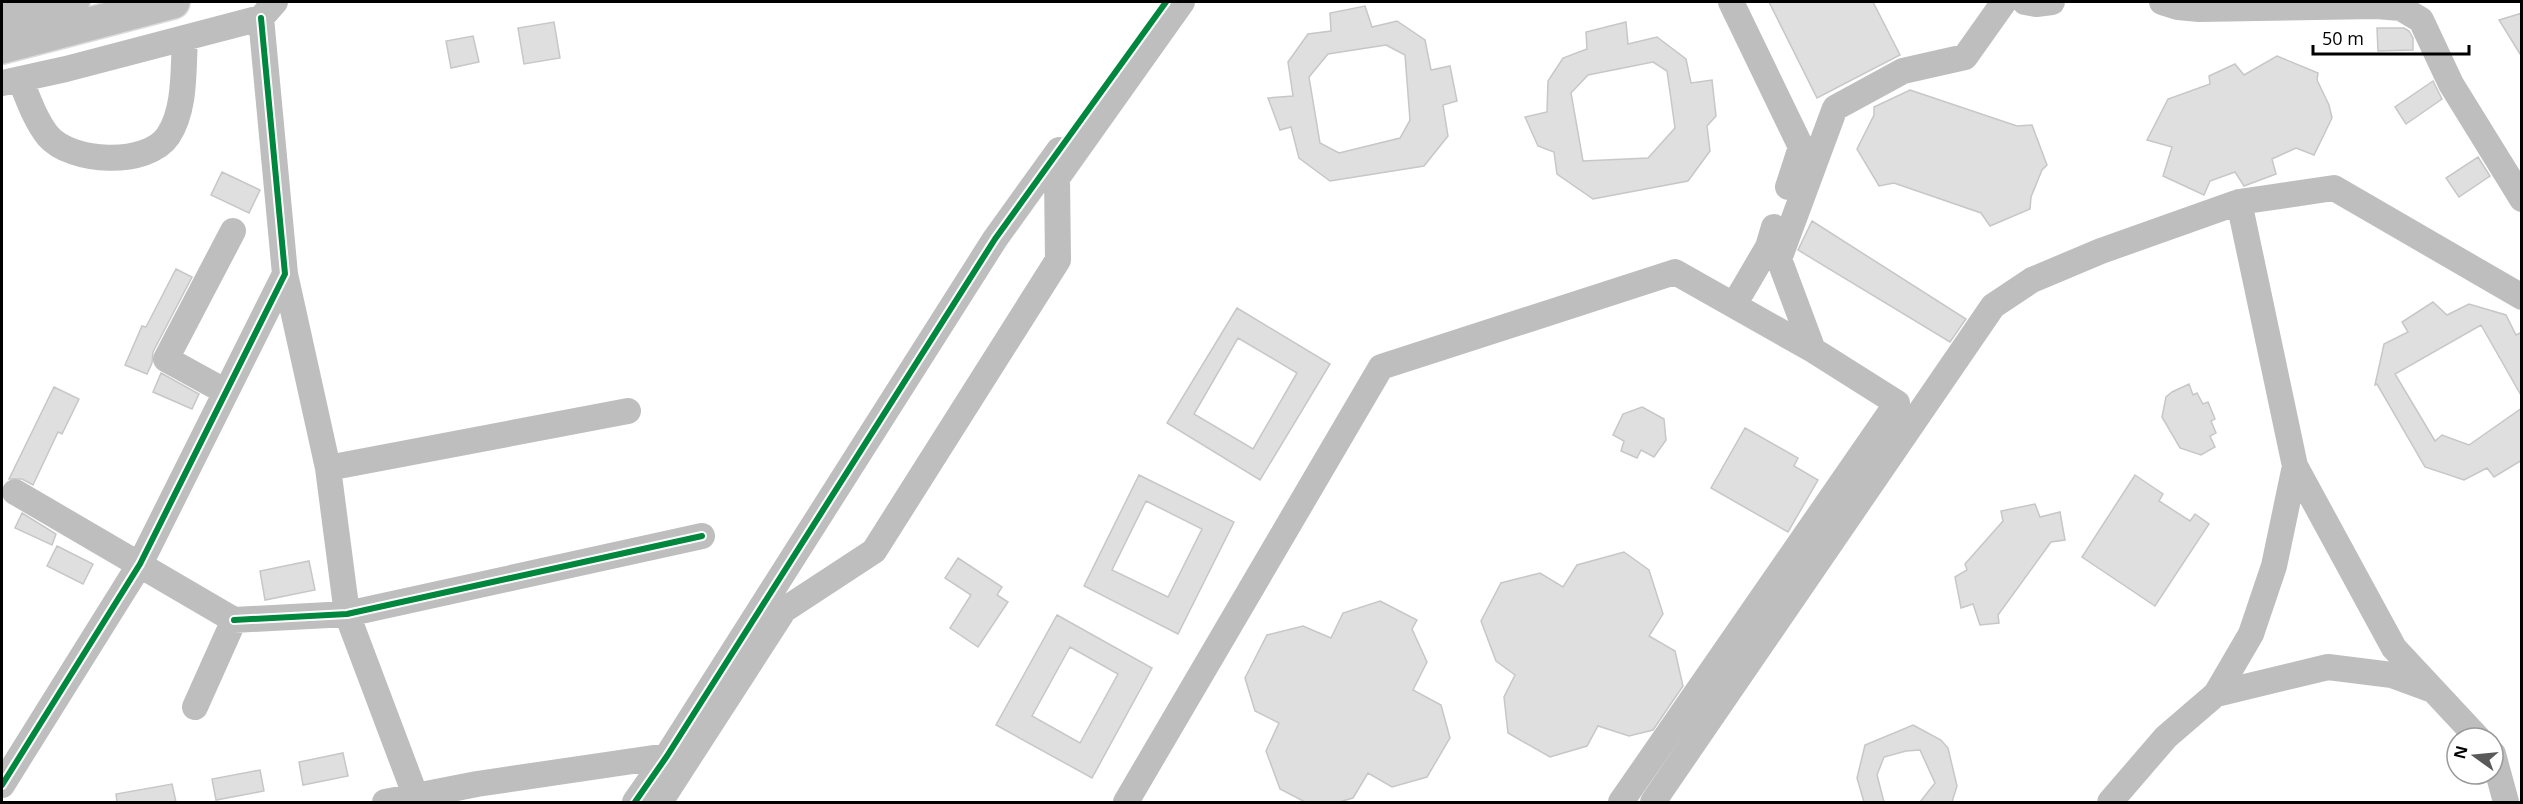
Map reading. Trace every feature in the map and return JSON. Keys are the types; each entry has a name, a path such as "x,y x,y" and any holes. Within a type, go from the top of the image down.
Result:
{"highway":[{"path":"2,20 73,2"},
{"path":"2,47 173,2"}],"street":[{"path":"635,802 667,756 994,239 1166,2"},
{"path":"660,802 784,610 874,551 1058,260 1057,178 1182,2"},
{"path":"1731,2 1801,147 1768,247 1734,305"},
{"path":"1813,350 1779,259 1835,108 1903,70 1965,57 2004,2"},
{"path":"2025,2 2036,4 2052,2"},
{"path":"2162,2 2178,7 2199,9 2376,6 2402,8 2421,20 2451,84 2522,199"},
{"path":"185,38 180,108 168,137 149,151 129,158 71,152 49,138 11,81 185,38 268,10 285,274 328,468 347,614 415,800"},
{"path":"1653,802 1993,306 2032,280 2091,255 2239,202 2334,188 2522,297"},
{"path":"2239,202 2295,466 2394,648 2467,726"},
{"path":"226,392 166,359 233,231"},
{"path":"1126,802 1381,367 1675,272 1813,350 1897,403 1622,802"},
{"path":"2,785 140,564 285,274"},
{"path":"328,468 628,411"},
{"path":"2110,802 2166,737 2216,694 2251,634 2274,566 2295,466"},
{"path":"15,492 140,564 172,586 234,620 347,614 702,536"},
{"path":"195,707 234,620"},
{"path":"2216,694 2328,667 2392,675 2433,690"},
{"path":"385,802 415,800 477,784 667,756"},
{"path":"2502,786 2506,802"}],"building":[{"path":"1769,2 1873,2 1900,55 1817,98"},
{"path":"1365,6 1372,27 1397,21 1425,40 1431,70 1450,66 1457,101 1443,105 1448,136 1424,166 1330,181 1299,158 1291,127 1280,130 1268,98 1293,96 1288,62 1308,34 1331,31 1330,13","holes":["1386,45 1405,55 1410,120 1400,138 1339,153 1320,143 1309,77 1328,54"]},
{"path":"2522,13 2522,57 2499,20"},
{"path":"554,22 560,58 524,64 518,28"},
{"path":"1626,22 1628,44 1657,37 1686,59 1691,83 1712,80 1716,116 1707,126 1710,151 1688,181 1593,199 1557,174 1554,152 1538,146 1525,117 1547,112 1548,81 1563,58 1587,49 1586,32","holes":["1653,62 1667,71 1675,128 1648,158 1583,161 1571,93 1588,75"]},
{"path":"2377,28 2404,28 2409,31 2413,38 2413,50 2378,51"},
{"path":"473,36 479,62 451,68 446,41"},
{"path":"2277,56 2318,73 2317,80 2329,105 2332,118 2314,155 2296,148 2272,159 2276,174 2244,186 2235,172 2210,181 2204,195 2163,176 2172,147 2147,140 2168,99 2210,84 2209,76 2235,64 2244,75"},
{"path":"2433,81 2442,99 2406,124 2395,107"},
{"path":"1910,90 2017,126 2032,125 2047,165 2042,170 2031,197 2030,209 1990,226 1981,213 1894,183 1879,186 1857,149 1874,115 1874,107"},
{"path":"2478,157 2490,176 2459,197 2446,178"},
{"path":"222,172 260,190 249,213 211,195"},
{"path":"1812,221 1966,319 1950,342 1798,250"},
{"path":"176,269 192,277 153,352 152,363 147,374 125,365 142,326 146,327"},
{"path":"2433,302 2447,315 2469,304 2506,315 2516,335 2522,332 2522,397 2481,325 2395,374 2435,441 2442,435 2469,445 2522,408 2522,460 2494,477 2487,468 2464,480 2425,467 2377,384 2375,385 2384,344 2408,332 2402,322"},
{"path":"1237,308 1330,364 1260,480 1167,423","holes":["1238,338 1297,373 1253,449 1194,414"]},
{"path":"161,373 199,394 192,409 153,392"},
{"path":"2189,384 2193,395 2197,393 2203,404 2208,402 2215,419 2211,421 2216,433 2210,436 2215,447 2201,455 2180,448 2162,417 2166,397"},
{"path":"54,387 79,399 62,434 58,432 33,485 22,479 9,479"},
{"path":"1642,407 1664,419 1666,440 1654,457 1641,450 1637,458 1621,451 1624,441 1613,435 1623,414"},
{"path":"1745,428 1798,458 1794,466 1818,480 1788,532 1711,488"},
{"path":"1139,475 1234,522 1178,634 1084,586","holes":["1146,501 1202,529 1168,597 1112,570"]},
{"path":"2135,475 2163,494 2159,501 2190,521 2195,514 2209,524 2155,606 2082,557"},
{"path":"2035,504 2040,517 2060,512 2065,540 2051,542 1998,615 1999,623 1980,625 1973,604 1961,608 1955,577 1967,570 1965,564 2003,521 2001,511"},
{"path":"22,513 56,534 52,545 15,528"},
{"path":"57,546 93,564 83,584 47,566"},
{"path":"1624,552 1649,570 1663,614 1649,636 1675,651 1683,686 1653,730 1629,736 1598,726 1587,746 1550,757 1508,733 1504,697 1515,675 1496,661 1481,621 1501,583 1540,573 1563,587 1577,565"},
{"path":"958,558 1002,587 997,595 1008,602 978,647 950,628 971,595 945,578"},
{"path":"309,561 315,590 265,600 260,571"},
{"path":"1380,601 1417,620 1412,629 1427,662 1413,690 1441,705 1450,738 1427,777 1392,787 1368,773 1353,798 1339,802 1305,802 1280,789 1266,751 1279,723 1255,711 1245,678 1267,635 1303,626 1331,638 1343,613"},
{"path":"1057,615 1152,668 1092,778 996,725","holes":["1070,647 1118,674 1080,743 1032,716"]},
{"path":"1913,725 1941,740 1948,748 1957,786 1952,802 1920,802 1935,783 1920,750 1884,757 1877,775 1884,802 1864,802 1857,778 1865,745"},
{"path":"343,753 348,776 303,785 299,762"},
{"path":"260,770 264,791 216,800 212,779"},
{"path":"172,784 176,802 117,802 116,794"}],"cycle path":[{"path":"635,802 667,756 995,239 1166,2"},
{"path":"2,785 140,564 285,274 261,18"},
{"path":"234,620 347,614 702,536"}]}
